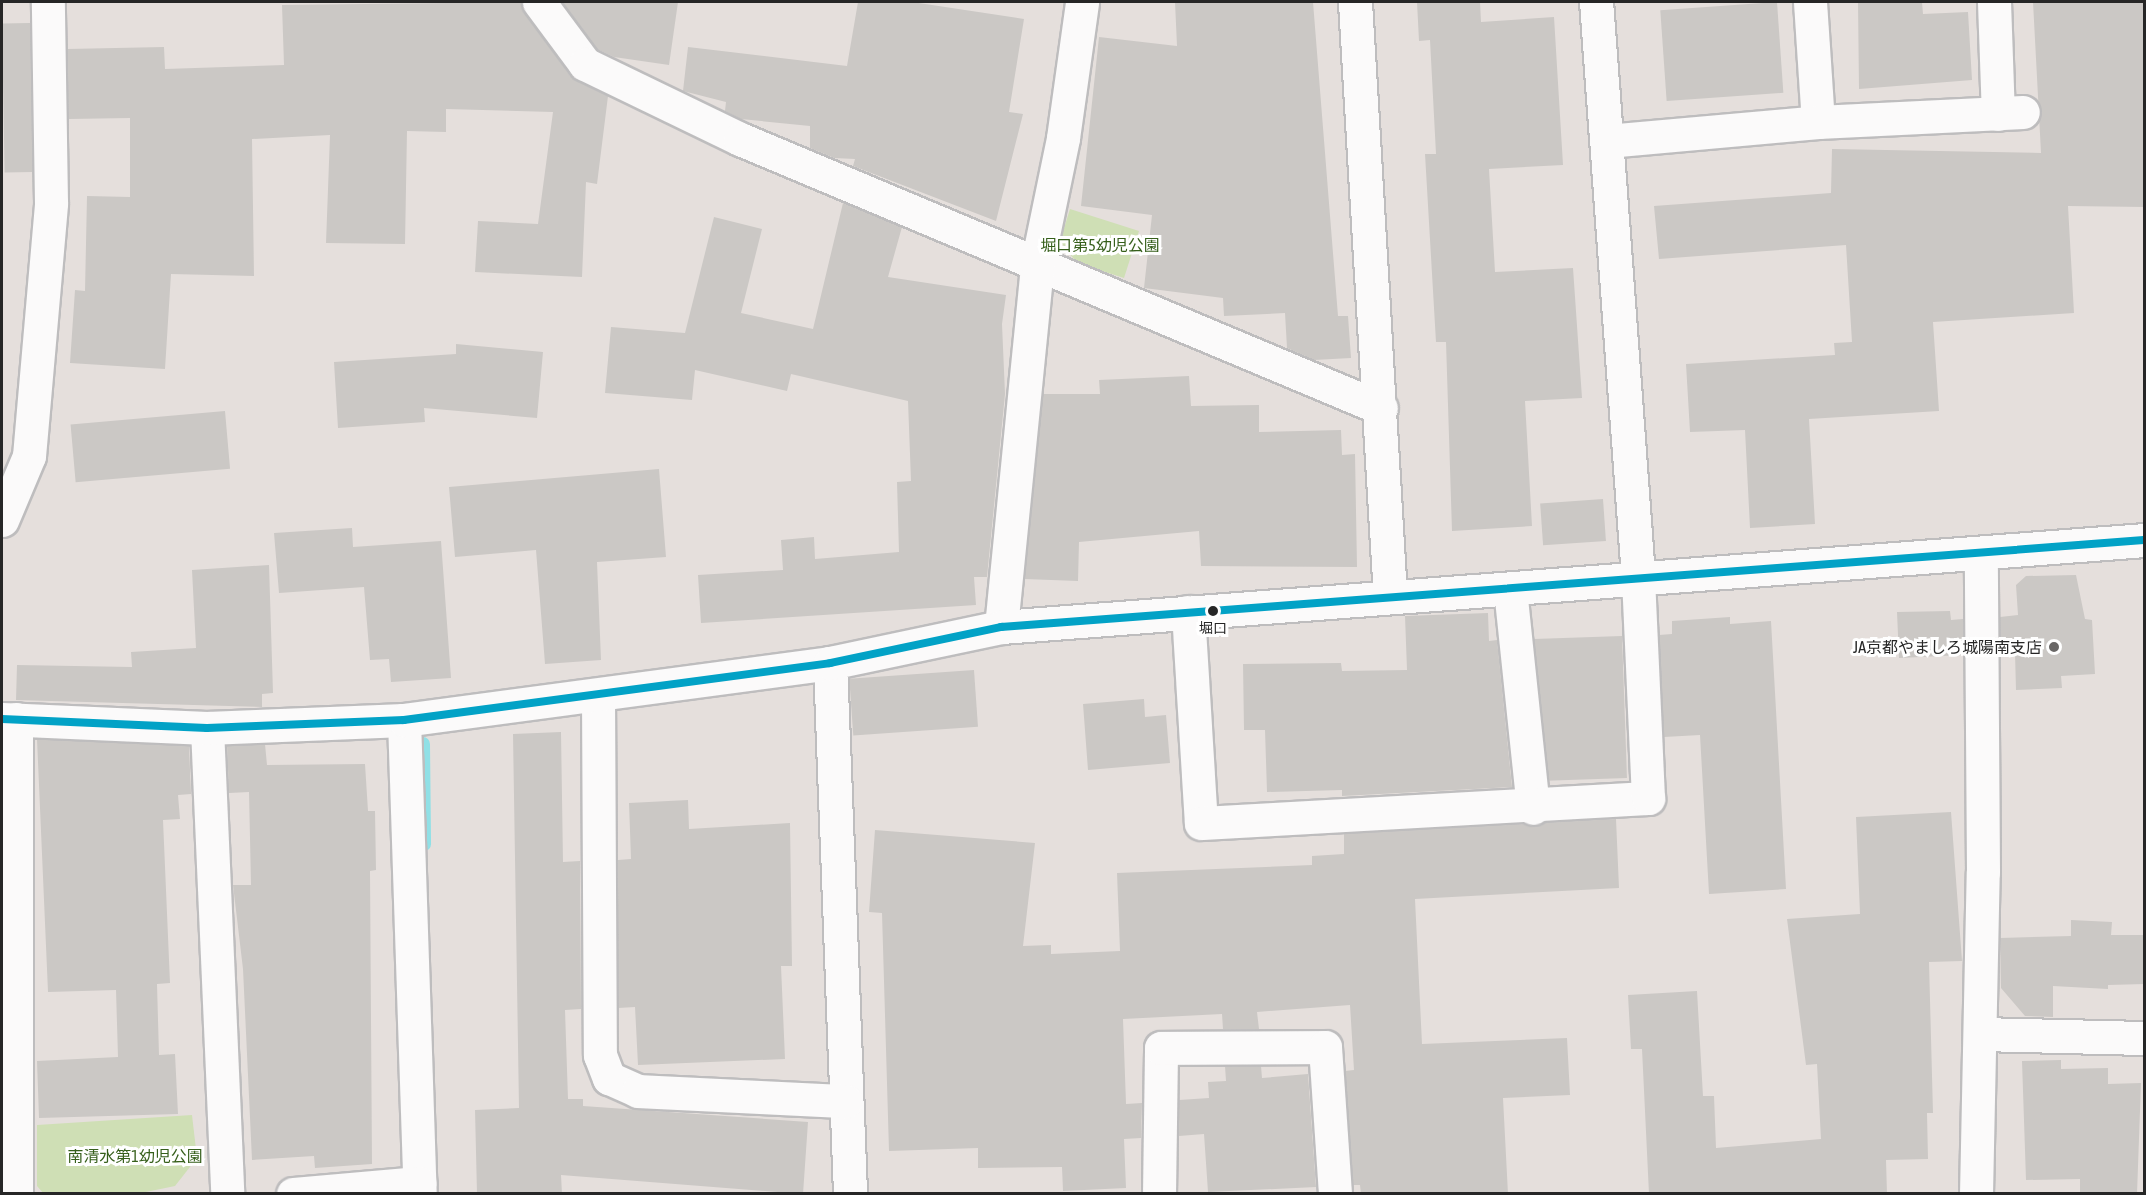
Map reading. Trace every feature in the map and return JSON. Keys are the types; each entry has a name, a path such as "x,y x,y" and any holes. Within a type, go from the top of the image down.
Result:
{"street":[{"path":"2,520 30,445 51,202 48,2"},
{"path":"539,2 585,64 740,139 1381,408"},
{"path":"1001,627 1036,264 1063,138 1082,2"},
{"path":"1355,2 1381,408 1390,596"},
{"path":"1188,612 1201,823 1533,808 1648,798 1638,576 1596,2"},
{"path":"1810,2 1818,122"},
{"path":"1607,141 1818,122 2010,113 1994,2"},
{"path":"16,1194 9,719 207,728 404,720 830,663 1001,627 1390,596 1510,589 1638,576 1981,556 2145,540"},
{"path":"1976,1194 1980,1034 1981,556"},
{"path":"1510,589 1533,808"},
{"path":"830,663 850,1194"},
{"path":"598,695 600,1055 609,1078 638,1091 846,1101"},
{"path":"308,1193 420,1188 404,720"},
{"path":"207,728 227,1194"},
{"path":"1980,1034 2145,1038"},
{"path":"1159,1194 1161,1048 1325,1047 1335,1194"}],"green space":[{"name":"堀口第5幼児公園","path":"1070,209 1139,231 1124,278 1077,263 1060,241"},
{"name":"南清水第1幼児公園","path":"192,1115 197,1158 175,1186 141,1193 44,1194 37,1186 37,1125"}],"building":[{"path":"521,2 570,76 608,96 597,184 586,182 582,277 475,272 478,221 538,224 553,112 446,109 446,132 407,131 405,244 326,243 330,135 252,139 254,276 171,274 165,369 70,363 75,290 85,291 87,196 130,197 130,118 69,119 67,49 164,47 165,69 284,65 282,5"},
{"path":"562,2 678,2 669,65 614,57 597,49"},
{"path":"858,2 912,2 1024,19 1009,112 1023,114 996,221 853,166 855,159 834,158 810,148 810,126 741,119 725,111 726,102 683,91 688,47 847,66"},
{"path":"1175,2 1313,2 1338,316 1348,316 1351,358 1314,360 1287,348 1285,313 1224,316 1223,298 1144,288 1152,215 1081,206 1099,37 1177,46"},
{"path":"1417,2 1480,2 1481,22 1554,17 1563,165 1489,169 1495,272 1573,268 1582,398 1525,401 1532,526 1452,531 1446,342 1436,342 1425,154 1436,154 1430,40 1419,41"},
{"path":"1777,2 1783,93 1667,101 1660,10"},
{"path":"1858,2 1922,2 1923,14 1968,12 1972,80 1859,89"},
{"path":"2033,2 2145,2 2145,207 2068,206 2074,313 1933,322 1939,411 1809,419 1815,524 1750,528 1745,430 1690,432 1686,364 1835,355 1834,343 1852,342 1846,245 1659,259 1654,206 1831,193 1832,149 2041,153"},
{"path":"2,23 30,23 33,172 5,172"},
{"path":"843,203 902,227 888,277 1006,295 1002,324 1005,394 987,577 974,577 976,605 701,623 698,575 783,570 781,540 814,537 815,559 899,552 897,482 911,481 908,401 791,374 787,391 695,370 692,400 605,393 611,327 685,333 714,217 762,229 741,313 813,329"},
{"path":"456,344 543,352 537,418 424,408 425,422 338,428 334,362 456,354"},
{"path":"1189,376 1191,406 1259,405 1259,432 1341,430 1342,455 1355,454 1357,567 1201,566 1199,531 1079,542 1078,581 1025,579 1043,394 1100,394 1099,380"},
{"path":"225,411 230,469 76,482 71,425"},
{"path":"659,469 666,557 597,562 601,660 545,664 536,550 455,557 449,487"},
{"path":"1603,499 1606,541 1543,545 1540,503"},
{"path":"352,528 353,547 441,541 451,678 391,682 389,659 370,660 364,587 279,593 274,533"},
{"path":"269,565 273,693 262,694 262,707 16,700 17,665 132,667 131,652 196,648 192,570"},
{"name":"JA京都やましろ城陽南支店","path":"2076,575 2085,619 2092,620 2095,674 2061,676 2062,688 2016,690 2015,653 2000,654 2000,617 2018,615 2016,585 2026,576"},
{"path":"1950,611 1951,620 1963,619 1963,655 1899,658 1897,612"},
{"path":"1488,613 1489,641 1497,640 1512,787 1342,796 1342,790 1267,792 1265,730 1244,730 1243,664 1341,663 1342,671 1407,670 1405,616"},
{"path":"1730,617 1730,624 1771,621 1786,889 1709,894 1700,735 1664,737 1659,635 1672,634 1672,621"},
{"path":"1622,636 1627,778 1539,781 1534,639"},
{"path":"974,670 978,727 853,736 849,679"},
{"path":"1144,699 1145,717 1166,715 1170,763 1088,770 1083,704"},
{"path":"561,732 563,862 580,861 581,1009 565,1010 568,1099 583,1099 583,1106 808,1122 803,1194 561,1175 562,1194 477,1194 475,1110 519,1108 513,734"},
{"path":"37,739 189,746 191,794 178,795 180,819 163,820 170,983 157,984 159,1055 175,1054 178,1114 39,1118 37,1061 118,1057 116,990 48,992"},
{"path":"265,744 267,765 365,764 368,811 375,811 376,870 370,871 372,1164 315,1168 314,1156 252,1160 243,969 233,885 251,885 249,792 229,793 227,746"},
{"path":"688,800 689,829 790,823 792,966 781,966 785,1059 638,1065 635,1007 618,1008 618,860 631,859 629,803"},
{"path":"1951,812 1962,961 1929,962 1933,1113 1927,1113 1928,1159 1886,1160 1887,1194 1649,1194 1642,1049 1631,1049 1628,995 1697,991 1703,1096 1714,1096 1716,1148 1821,1139 1817,1064 1806,1065 1787,919 1860,914 1856,817"},
{"path":"1616,819 1619,888 1415,899 1422,1044 1567,1038 1570,1095 1503,1098 1508,1194 1361,1194 1360,1185 1353,1185 1345,1071 1354,1070 1350,1005 1257,1012 1259,1029 1223,1029 1222,1014 1123,1019 1126,1104 1142,1103 1141,1138 1124,1139 1126,1188 1063,1191 1062,1167 978,1168 978,1148 889,1151 882,913 869,912 875,830 1035,843 1023,946 1051,945 1051,954 1120,951 1117,873 1312,865 1312,856 1344,854 1344,834"},
{"path":"2071,920 2112,922 2111,935 2145,935 2145,984 2108,985 2108,989 2053,986 2053,1017 2025,1016 2001,988 2000,938 2071,936"},
{"path":"2061,1060 2061,1069 2108,1068 2108,1084 2141,1083 2137,1194 2080,1194 2080,1179 2026,1180 2022,1061"},
{"path":"1225,1066 1261,1066 1262,1078 1308,1074 1316,1187 1208,1192 1204,1134 1179,1136 1179,1100 1209,1098 1208,1082 1226,1081"}],"waterway":[{"path":"423,744 424,844"}],"transit line":[{"path":"2,719 207,728 404,720 830,663 1001,627 2144,540"}],"place":[{"name":"堀口","path":"1213,611"},
{"name":"JA京都やましろ城陽南支店","path":"2054,647"}]}
